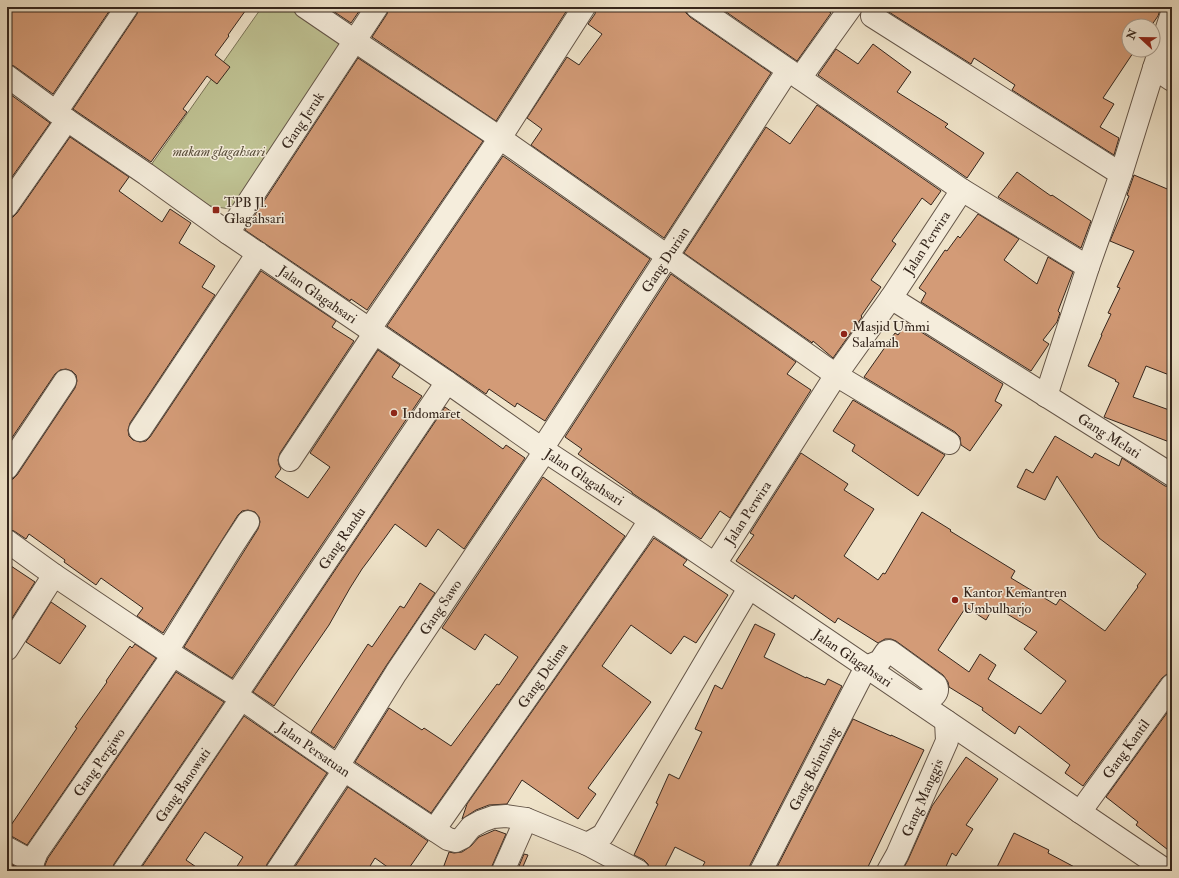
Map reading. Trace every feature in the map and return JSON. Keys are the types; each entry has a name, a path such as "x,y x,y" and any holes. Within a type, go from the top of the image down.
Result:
{"street":[{"path":"7,206 127,7"},
{"path":"305,7 500,138 836,375 949,442"},
{"name":"Gang Jeruk","path":"228,233 377,7"},
{"path":"290,460 584,7"},
{"path":"697,7 962,190 1088,267"},
{"name":"Gang Durian","path":"544,450 667,255 794,74 851,7"},
{"path":"1046,396 1088,267 1121,174 1172,13"},
{"path":"872,16 1121,174"},
{"path":"1154,68 1172,80"},
{"name":"Jalan Glagahsari","path":"7,76 61,116 146,174 228,233 544,450 650,520 1080,812 1168,866"},
{"name":"Jalan Perwira","path":"715,564 836,375 891,298 962,190"},
{"path":"140,430 258,253"},
{"name":"Gang Melati","path":"891,298 1172,475"},
{"path":"7,468 65,381"},
{"name":"Gang Randu","path":"239,697 447,382"},
{"name":"Gang Sawo","path":"278,871 341,768 396,673 544,450"},
{"name":"Gang Delima","path":"434,830 650,520"},
{"name":"Gang Pergiwo","path":"32,866 37,852 170,653 231,548 248,522"},
{"name":"Jalan Persatuan","path":"7,541 54,575 170,653 239,697 341,768 448,839 456,841 462,838 471,828 482,821 493,818 506,816 526,819 587,844 638,871"},
{"path":"7,649 54,575"},
{"path":"587,844 603,835 749,588"},
{"name":"Gang Belimbing","path":"761,871 866,667"},
{"name":"Gang Kantil","path":"1080,812 1172,686"},
{"name":"Gang Banowati","path":"124,871 239,697"},
{"name":"Gang Manggis","path":"888,871 897,855 947,740 946,721"},
{"path":"503,871 526,819"},
{"path":"7,848 32,866"}],"green space":[{"name":"makam glagahsari","path":"262,7 297,7 346,42 237,210 210,206 151,165"}],"building":[{"path":"7,7 112,7 53,94 14,66 7,64"},
{"path":"139,7 248,7 215,55 230,67 217,84 207,76 183,109 187,112 151,162 73,109 137,14"},
{"path":"327,7 362,7 351,23"},
{"path":"389,7 569,7 496,121 372,37 387,14"},
{"path":"596,7 685,7 686,13 690,17 771,73 664,238 531,145 542,129 527,118 567,57 579,65 602,34 588,24 595,14"},
{"path":"719,7 823,7 831,13 797,61"},
{"path":"881,7 1161,7 1157,18 1121,18 1121,58 1130,58 1103,98 1114,104 1100,127 1119,138 1114,155 1012,90 1015,85 974,58 971,64"},
{"path":"873,44 911,72 897,92 948,124 945,127 984,153 967,178 818,75 836,49 858,64"},
{"path":"358,58 483,141 367,310 351,299 350,301 245,230"},
{"path":"7,92 50,123 7,184"},
{"path":"817,105 941,191 931,205 922,198 892,241 896,244 871,280 881,287 833,358 813,341 812,343 684,253 766,127 790,144"},
{"path":"70,137 129,177 119,191 162,222 170,209 191,223 179,243 215,266 202,287 215,295 130,423 128,430 129,436 133,440 140,442 146,441 150,437 261,271 336,321 332,327 354,341 280,453 278,460 281,469 275,477 308,498 330,467 310,453 378,350 400,365 392,377 422,396 232,678 184,647 258,529 260,522 259,517 255,512 248,510 242,511 238,515 163,633 137,616 143,608 101,578 96,585 29,534 26,539 14,531 7,529 7,480 13,479 17,475 75,388 77,381 76,375 72,371 66,369 60,370 55,374 7,445 7,218 13,217 17,213"},
{"path":"503,156 650,259 545,421 517,403 515,407 489,389 486,394 387,326"},
{"path":"1017,172 1051,196 1052,195 1091,221 1081,248 998,197"},
{"path":"1134,175 1172,191 1172,376 1146,366 1133,397 1172,411 1172,443 1104,417 1119,383 1088,366 1111,314 1108,313 1120,288 1117,287 1134,251 1110,241 1129,196 1127,195"},
{"path":"978,214 1019,239 1004,260 1037,284 1048,257 1073,272 1058,311 1060,313 1057,322 1043,340 1049,344 1031,371 921,302 926,293 919,288 945,250 947,251 958,236 960,238"},
{"path":"671,274 796,362 787,374 811,390 730,518 720,511 701,539 632,493 578,454 582,449 565,437"},
{"path":"907,323 1003,384 995,401 1002,405 970,451 961,445 960,437 955,432 864,377 895,333 898,335"},
{"path":"853,400 945,455 918,496 852,451 855,445 833,431"},
{"path":"445,407 503,449 506,445 525,458 464,549 438,529 426,547 395,524 362,569 329,625 274,706 253,692"},
{"path":"1055,436 1092,458 1095,453 1119,466 1122,458 1165,486 1172,487 1172,673 1167,674 1162,678 1083,786 1065,773 1070,765 1019,726 1015,734 982,710 983,708 949,687 948,682 943,675 896,641 885,639 878,643 838,618 835,623 795,595 793,599 736,561 754,535 750,533 801,453 848,484 844,490 874,509 844,556 878,580 883,573 885,574 922,512 1015,571 1011,578 1056,605 1060,599 1105,631 1146,574 1099,538 1057,476 1045,500 1017,487 1026,469 1033,473","holes":["994,606 1037,632 1024,649 1066,681 1041,714 988,679 996,665 980,654 969,672 938,650 966,607 986,620"]},
{"path":"543,477 625,536 431,813 355,762 389,708 422,730 424,728 451,746 497,684 499,685 518,657 485,634 475,650 442,628"},
{"path":"654,538 687,560 683,565 728,595 696,643 684,636 671,654 631,625 602,666 651,702 588,788 596,794 578,819 522,780 507,804 489,805 476,810 462,819 467,804"},
{"path":"7,556 11,560 8,564 35,582 7,626"},
{"path":"420,583 435,593 334,748 311,732 368,644 372,647 400,606 404,608"},
{"path":"51,602 86,626 60,664 26,642"},
{"path":"755,624 775,634 764,657 806,678 825,685 828,679 842,686 750,865 749,871 700,871 705,862 675,847 663,871 650,871 648,864 644,860 634,855 658,804 656,803 669,774 679,779 702,732 695,729 715,685 722,689"},
{"path":"135,644 156,658 27,845 13,837 7,836 7,831 77,728 75,727 130,646 132,648"},
{"path":"176,672 224,702 114,864 112,871 45,871 45,865 48,858"},
{"path":"1172,706 1172,853 1136,825 1138,822 1106,797"},
{"path":"244,716 327,773 267,864 265,871 234,871 243,857 205,832 186,860 202,871 139,871"},
{"path":"853,719 924,750 866,871 775,871"},
{"path":"966,757 998,779 966,825 973,829 956,856 952,853 944,871 902,871 932,806"},
{"path":"348,787 428,841 407,871 393,871 375,858 367,871 292,871"},
{"path":"495,830 506,834 491,871 442,871 449,852 462,852 471,846 479,837"},
{"path":"1014,833 1049,850 1048,853 1082,871 995,871"},
{"path":"524,854 528,855 521,871 517,871"},
{"path":"7,862 20,869 20,871 7,871"}],"place":[{"name":"TPB Jl. Glagahsari","path":"216,210"},
{"name":"Masjid Ummi Salamah","path":"844,334"},
{"name":"Indomaret","path":"394,413"},
{"name":"Kantor Kemantren Umbulharjo","path":"955,600"}]}
